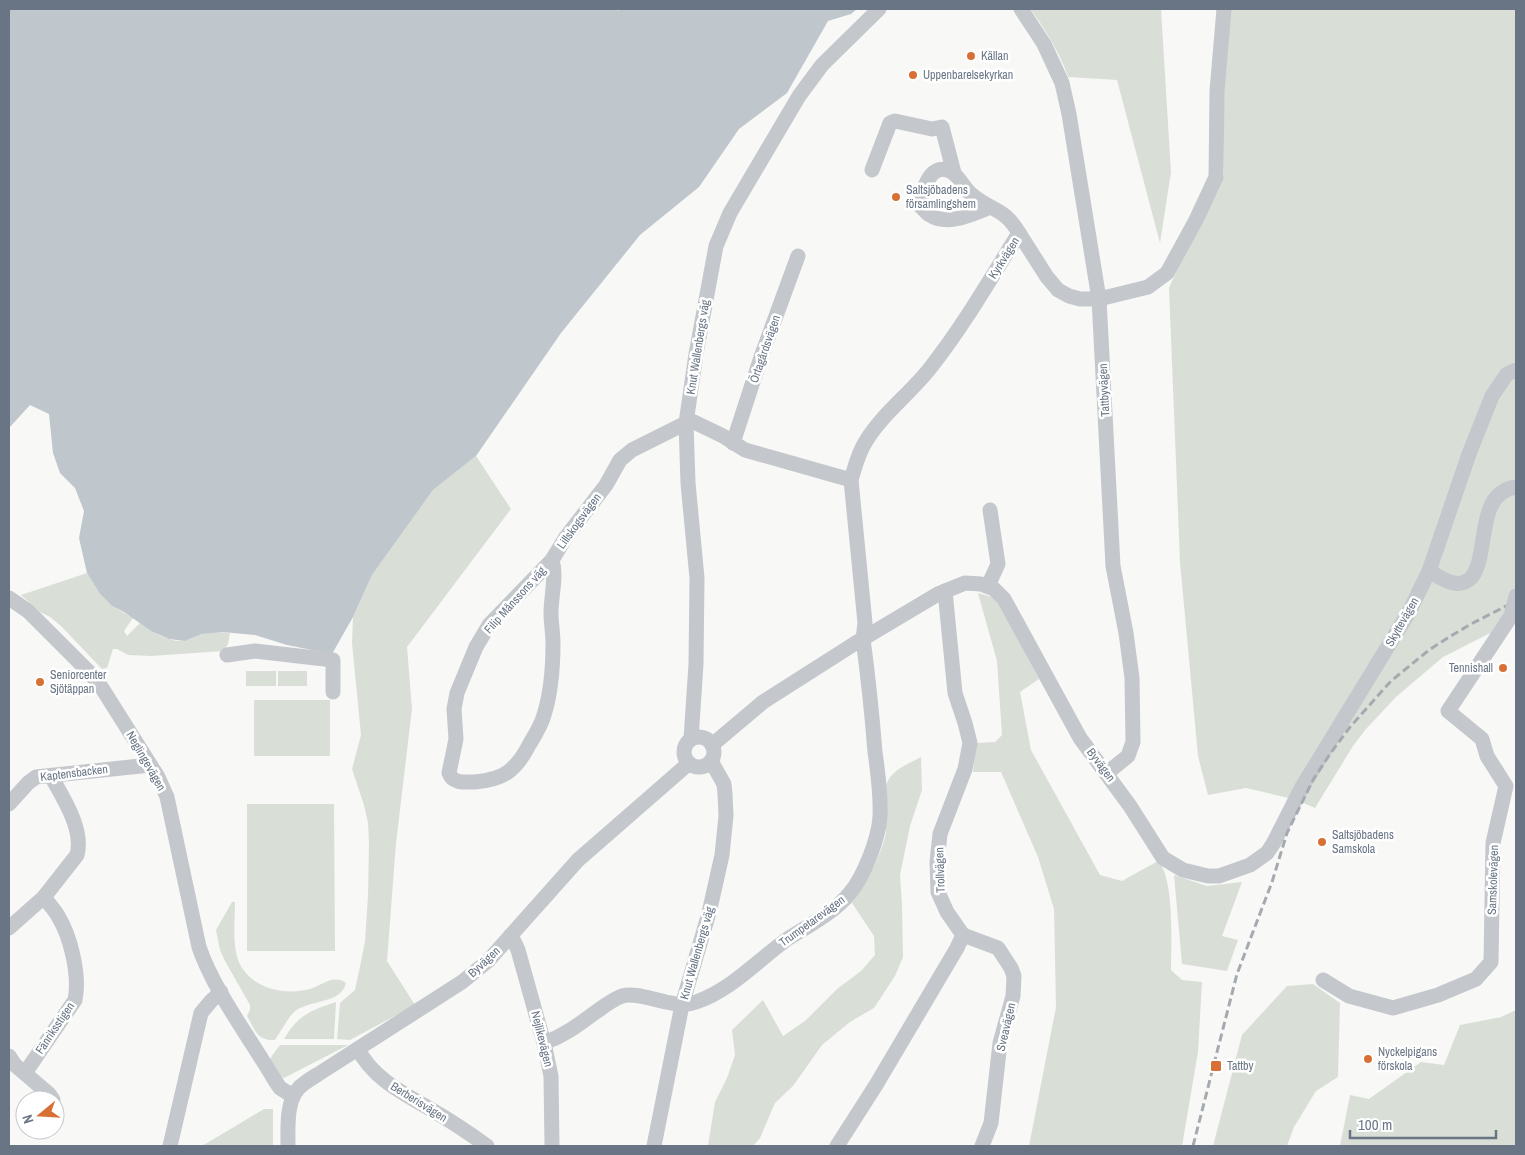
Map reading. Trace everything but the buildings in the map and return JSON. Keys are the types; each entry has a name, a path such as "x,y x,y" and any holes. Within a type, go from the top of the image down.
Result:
{"street":[{"name":"Knut Wallenbergs väg","path":"691,739 696,664 697,578 688,483 686,423 708,281 716,246 726,220 799,96 822,65 879,9"},
{"name":"Tattbyvägen","path":"1021,9 1044,44 1062,84 1069,114 1099,300 1113,566 1128,642 1133,714 1132,742 1128,756 1107,773"},
{"name":"Kyrkvägen","path":"863,639 865,623 851,480 857,459 865,442 880,421 912,390 931,366 976,303 1018,233 1058,290 1080,300 1099,300 1148,287 1167,273 1196,220 1216,177 1216,91 1224,9"},
{"path":"872,170 890,123 895,121 916,126 942,127 954,174"},
{"path":"992,207 954,219 941,219 930,216 921,207 922,189 930,176 936,171 945,170 954,174 971,194 1000,211 1007,217 1013,223 1018,233"},
{"name":"Örtagårdsvägen","path":"733,442 761,357 798,256"},
{"name":"Skyttevägen","path":"1259,861 1273,844 1299,793 1409,612 1429,571 1492,396 1507,374 1516,370"},
{"path":"686,423 694,422 733,442 744,450 821,470 851,480"},
{"name":"Lillskogsvägen","path":"456,781 493,779 509,772 524,754 540,726 546,706 553,642 551,614 555,569 552,560 606,485 620,460 632,450 686,423"},
{"path":"1429,571 1453,584 1461,584 1472,577 1476,568 1489,510 1497,494 1506,489 1516,487"},
{"path":"712,745 763,702 863,639 945,591 965,583 988,586 998,564 990,510"},
{"name":"Filip Månssons väg","path":"456,781 450,777 449,773 456,739 454,710 457,693 476,647 489,625 552,560"},
{"name":"Byvägen","path":"988,586 1004,599 1080,738 1130,806 1163,858 1183,870 1208,876 1219,876 1259,861"},
{"name":"Trollvägen","path":"945,591 955,694 970,743 965,769 940,834 937,862 938,892 947,912 962,935"},
{"name":"Samskolevägen","path":"1323,980 1349,996 1393,1008 1438,995 1470,982 1491,962 1493,843 1506,786 1486,756 1482,739 1448,711 1511,616 1516,596"},
{"name":"Neglingevägen","path":"11,601 28,611 100,685 161,784 171,813 199,947 206,965 274,1079 280,1088 293,1096"},
{"name":"Trumpetarevägen","path":"544,1043 573,1030 612,1000 624,995 682,1005 695,1003 732,983 786,940 828,912 850,893 862,874 877,833 880,816 878,777 863,639"},
{"path":"228,655 255,651 333,660 333,692"},
{"path":"701,737 712,745 714,752 712,761 708,765 700,768 688,764 685,760 683,750 691,739 701,737"},
{"name":"Knut Wallenbergs väg","path":"654,1146 682,1005 709,913 722,855 726,816 724,784 712,761"},
{"name":"Byvägen","path":"293,1096 298,1088 308,1080 462,982 488,961 578,860 688,764"},
{"name":"Kaptensbacken","path":"9,804 36,777 150,765"},
{"path":"9,928 44,897 77,856 79,847 78,835 72,817 51,776"},
{"name":"Fänriksstigen","path":"25,1073 75,1000 77,989 77,972 64,929 58,916 44,897"},
{"name":"Nejlikevägen","path":"511,935 518,950 544,1043 551,1076 552,1146"},
{"path":"837,1146 876,1085 957,948 962,935"},
{"name":"Sveavägen","path":"962,935 998,948 1014,976 1013,996 1000,1043 998,1076 991,1124 982,1146"},
{"path":"170,1146 201,1013 210,1000 221,992"},
{"name":"Berberisvägen","path":"358,1049 362,1057 394,1088 487,1146"},
{"path":"9,1056 15,1065 43,1090"},
{"path":"288,1146 289,1120 293,1096"}],"shaded area":[{"path":"9,9 617,9 618,11 620,9 857,9 851,14 828,21 787,93 739,129 699,187 640,235 561,333 476,456 433,490 372,575 353,617 332,654 287,645 255,635 222,632 202,634 185,641 169,639 151,631 112,606 100,594 87,573 79,538 84,511 75,488 60,473 53,453 49,414 30,405 9,428"},
{"path":"1030,9 1161,9 1171,172 1160,243 1117,80 1068,77 1052,41"},
{"path":"1228,9 1516,9 1516,620 1443,657 1396,697 1353,746 1315,808 1297,800 1246,788 1208,795 1198,756 1180,562 1169,288 1191,237 1224,175 1223,75"},
{"path":"476,456 511,509 407,647 412,709 396,843 387,961 415,1005 350,1040 337,1039 340,1003 355,990 365,942 368,895 368,823 352,769 361,735 352,643 353,617 372,575 433,490"},
{"path":"87,573 100,594 112,606 133,618 124,631 127,636 140,623 160,636 178,641 184,641 206,633 230,633 228,644 224,651 151,656 128,655 113,649 107,668 102,669 61,626 40,612 21,595"},
{"path":"978,593 992,597 1003,609 1039,679 1020,692 1031,750 1100,875 1122,881 1158,861 1163,870 1170,897 1171,970 1182,980 1202,982 1198,1052 1182,1146 1029,1146 1056,1007 1054,909 1038,857 1001,772 973,772 976,743 995,742 1002,735 997,661"},
{"path":"246,671 276,671 276,686 246,686"},
{"path":"278,671 307,671 307,686 278,686"},
{"path":"254,700 330,700 330,756 254,756"},
{"path":"921,757 922,790 910,826 900,875 903,957 895,976 874,1008 850,1022 822,1045 793,1086 775,1103 760,1138 753,1146 708,1146 715,1102 727,1078 735,1055 732,1030 763,1000 783,1036 805,1021 837,989 861,971 875,955 874,936 852,903 873,869 885,838 884,797 888,781 897,770"},
{"path":"247,804 334,804 335,951 247,951"},
{"path":"1174,875 1207,886 1242,882 1222,936 1238,940 1227,971 1182,964"},
{"path":"232,902 235,902 234,933 236,952 240,964 254,981 275,990 287,991 310,989 332,980 346,983 338,995 306,1006 293,1013 275,1040 264,1039 257,1034 247,1016 250,1005 220,950 216,930"},
{"path":"1313,984 1340,1003 1338,1077 1316,1091 1294,1127 1287,1146 1213,1146 1242,1035 1287,986"},
{"path":"336,1002 334,1039 284,1039 300,1019 319,1008"},
{"path":"1516,1010 1516,1146 1340,1146 1350,1095 1369,1099 1421,1062 1444,1065 1460,1025 1501,1017"},
{"path":"280,1045 348,1045 284,1078 279,1077 270,1063 271,1057"},
{"path":"264,1109 273,1109 273,1146 202,1146"}],"railway":[{"path":"1193,1146 1237,974 1272,882 1287,833 1313,780 1350,727 1391,681 1429,650 1446,639 1516,601"}],"place":[{"name":"Källan","path":"971,56"},
{"name":"Uppenbarelsekyrkan","path":"913,75"},
{"name":"Saltsjöbadens församlingshem","path":"896,197"},
{"name":"Tennishall","path":"1503,668"},
{"name":"Seniorcenter Sjötäppan","path":"40,682"},
{"name":"Saltsjöbadens Samskola","path":"1322,842"},
{"name":"Nyckelpigans förskola","path":"1368,1059"},
{"name":"Tattby","path":"1216,1066"}]}
